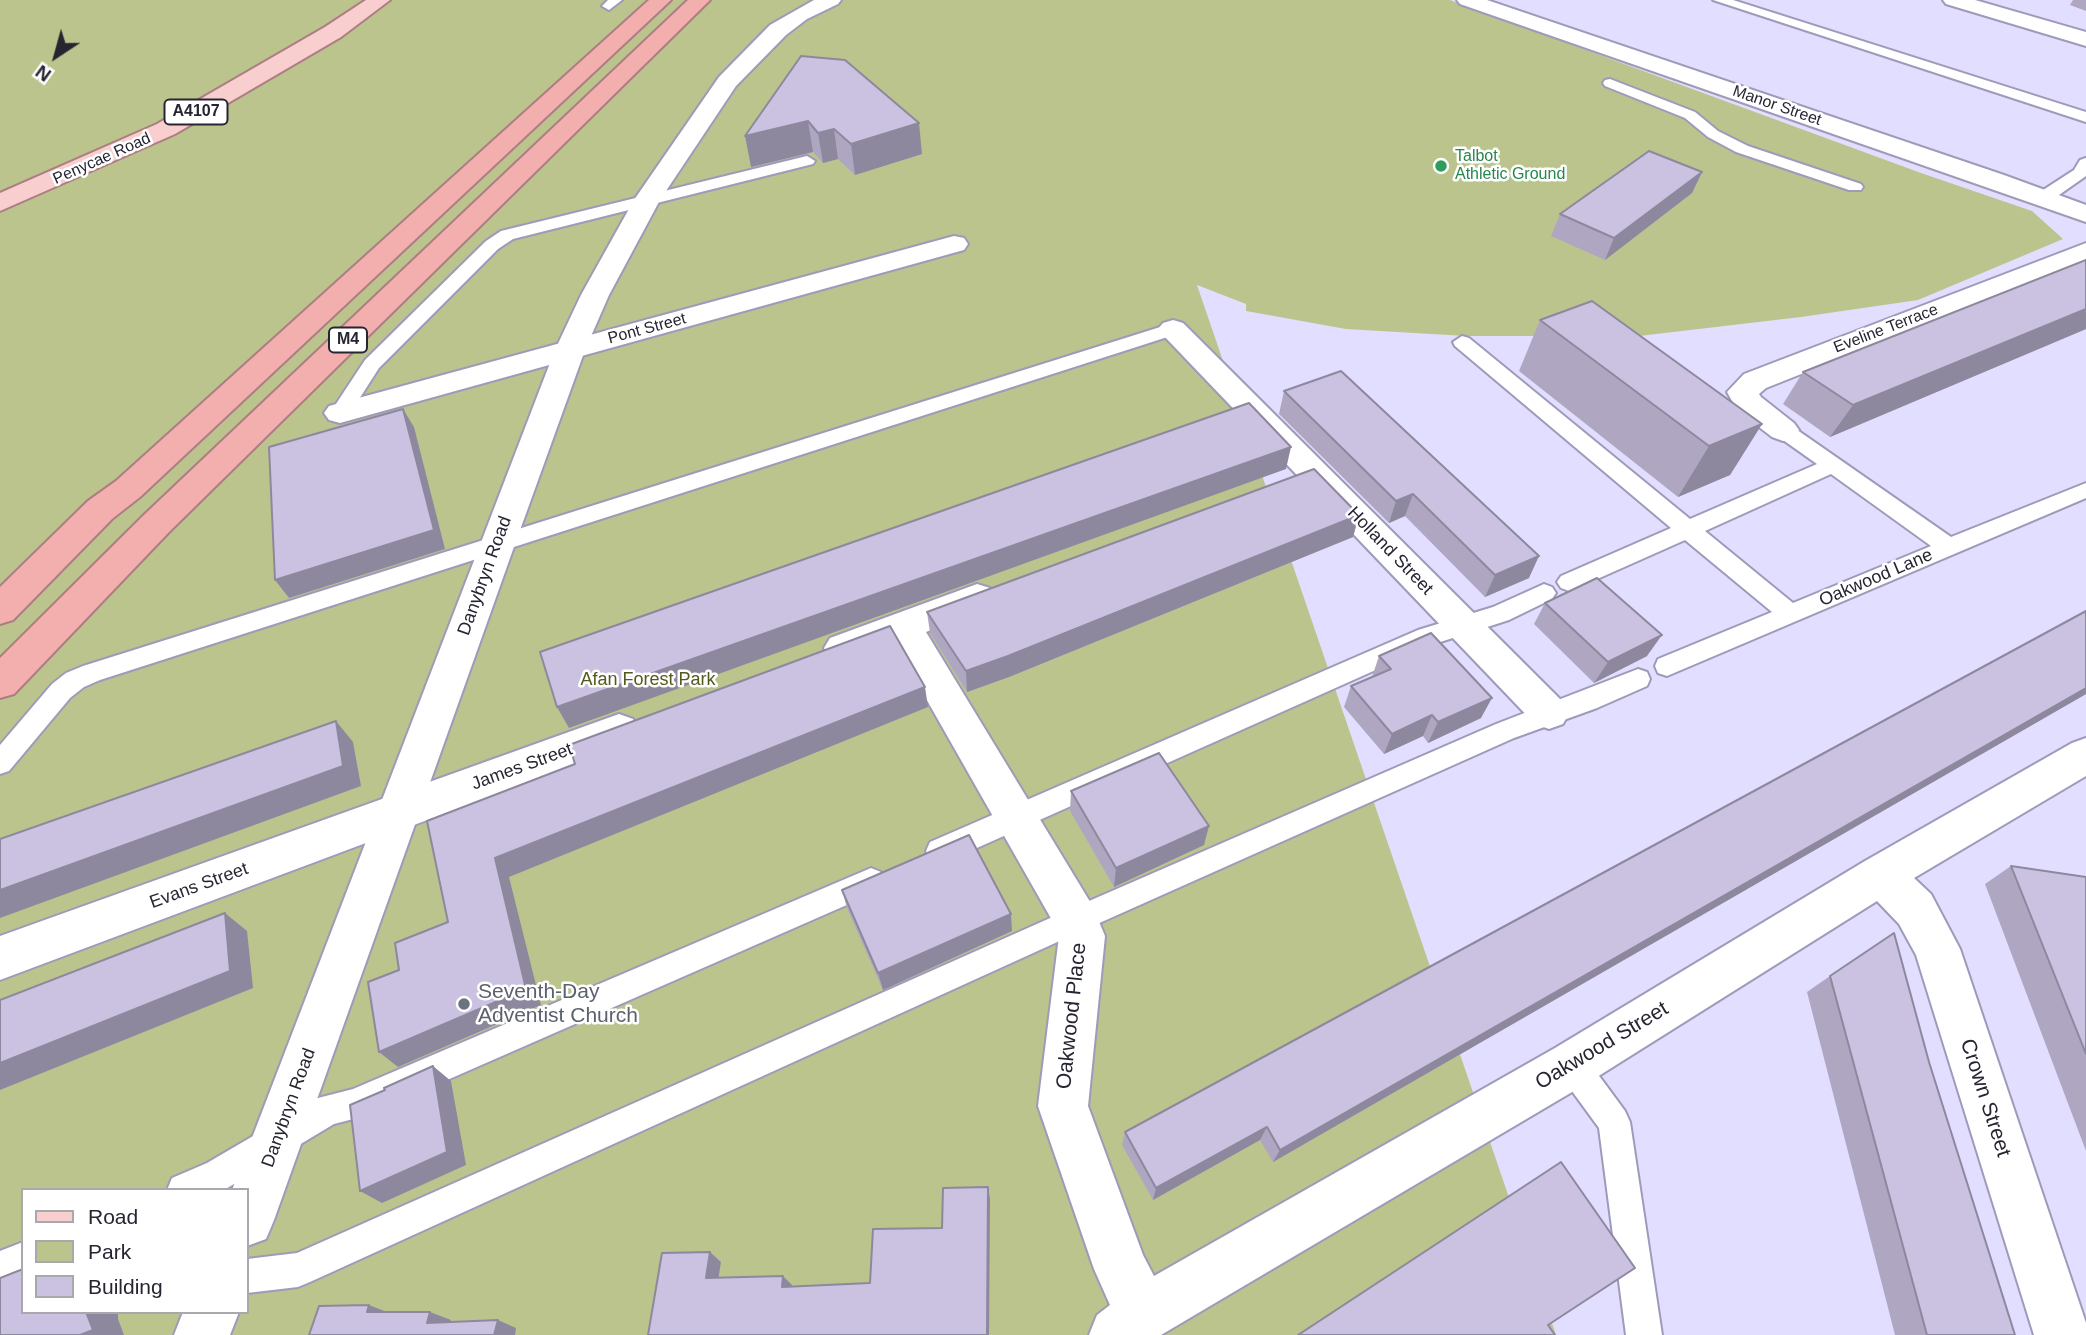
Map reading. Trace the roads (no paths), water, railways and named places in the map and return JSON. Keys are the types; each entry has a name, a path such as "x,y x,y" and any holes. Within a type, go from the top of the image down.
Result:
{"highway":[{"name":"M4","path":"0,610 100,510 128,489 661,0"},
{"name":"M4","path":"0,683 157,523 700,0"}],"main road":[{"name":"Penycae Road","path":"0,202 166,129 333,32 380,0"}],"street":[{"name":"Danybryn Road","path":"248,1217 497,544 570,350 595,295 647,200 735,73 778,30 800,15 831,0"},
{"name":"Manor Street","path":"1467,0 2086,214"},
{"path":"1953,0 2086,39"},
{"name":"Pont Street","path":"340,413 954,244"},
{"name":"Eveline Terrace","path":"1783,430 1748,403 1743,391 1755,381 2086,251"},
{"name":"Holland Street","path":"1173,328 1549,713"},
{"path":"1281,487 1316,473"},
{"path":"813,659 1007,587"},
{"name":"Oakwood Place","path":"903,625 1076,920 1082,936 1063,1106 1121,1269 1131,1324"},
{"name":"James Street","path":"398,814 657,717"},
{"name":"Oakwood Street","path":"1131,1324 1572,1065 1881,875 2086,755"},
{"name":"Evans Street","path":"0,958 398,814"},
{"name":"Crown Street","path":"1881,875 1915,909 1937,949 2062,1335"},
{"path":"202,1335 210,1314"}],"lane":[{"path":"1720,0 2086,117"},
{"path":"1610,83 1690,115 1713,134 1742,149 1856,187"},
{"path":"340,413 372,364 492,245 507,235 807,161"},
{"path":"2043,198 2080,173 2086,163"},
{"path":"0,763 61,691 75,680 1173,328"},
{"path":"1462,342 1790,614"},
{"path":"1783,430 1950,547"},
{"path":"1569,582 1833,465"},
{"name":"Oakwood Lane","path":"1667,666 2086,490"},
{"path":"189,1188 219,1175 329,1108 354,1105 1017,818 1426,637 1501,614 1544,593"},
{"path":"248,1276 298,1270 1076,920 1549,713 1588,701 1638,679"},
{"path":"1572,1065 1614,1122 1644,1335"},
{"path":"0,1269 21,1260"}],"place":[{"name":"Talbot Athletic Ground","path":"1441,166"},
{"name":"Seventh-Day Adventist Church","path":"464,1004"}],"park label":[{"name":"Afan Forest Park","path":"648,680"}]}
